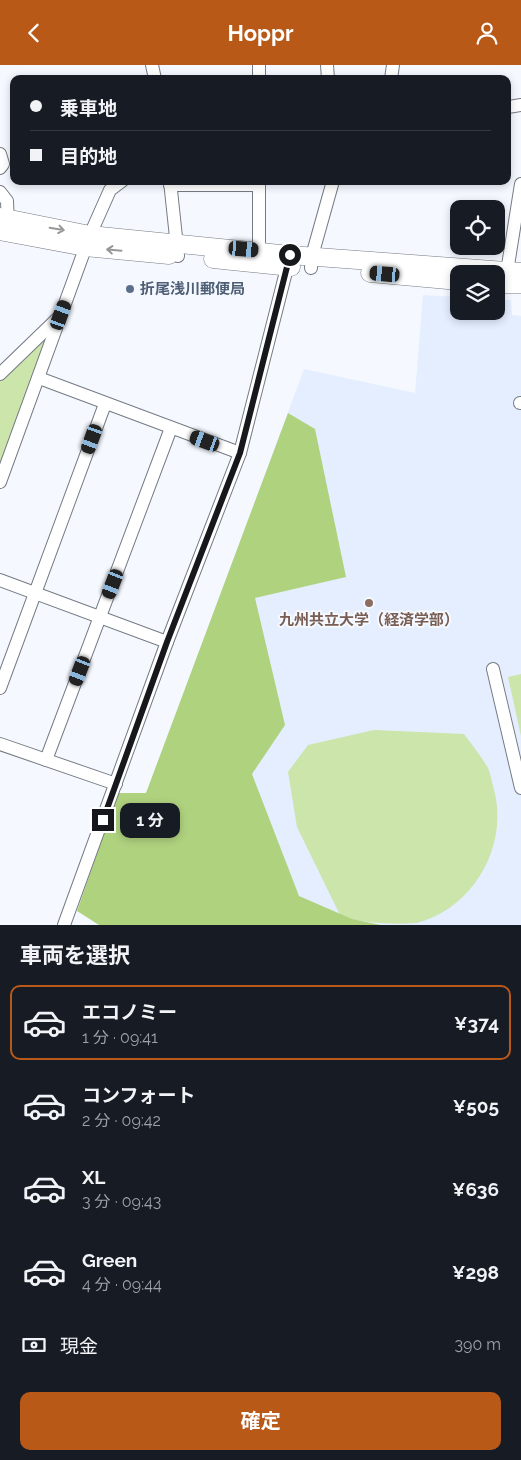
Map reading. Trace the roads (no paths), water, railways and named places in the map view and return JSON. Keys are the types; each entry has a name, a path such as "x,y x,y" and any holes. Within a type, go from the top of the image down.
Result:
{"street":[{"path":"0,154 3,164 0,168"},
{"path":"0,192 7,201 4,225 87,241 289,261 510,279 521,184"},
{"path":"0,482 87,241 110,190 117,185"},
{"path":"170,185 177,250"},
{"path":"259,185 259,257"},
{"path":"312,262 331,185"},
{"path":"64,925 167,642 240,453 289,261"},
{"path":"312,262 450,280"},
{"path":"0,374 61,315"},
{"path":"39,378 240,453"},
{"path":"0,688 105,404"},
{"path":"46,760 170,428"},
{"path":"0,581 167,642"},
{"path":"493,669 521,788"},
{"path":"0,744 116,784"}],"place":[{"name":"折尾浅川郵便局","path":"130,289"},
{"name":"九州共立大学（経済学部）","path":"369,603"}]}
